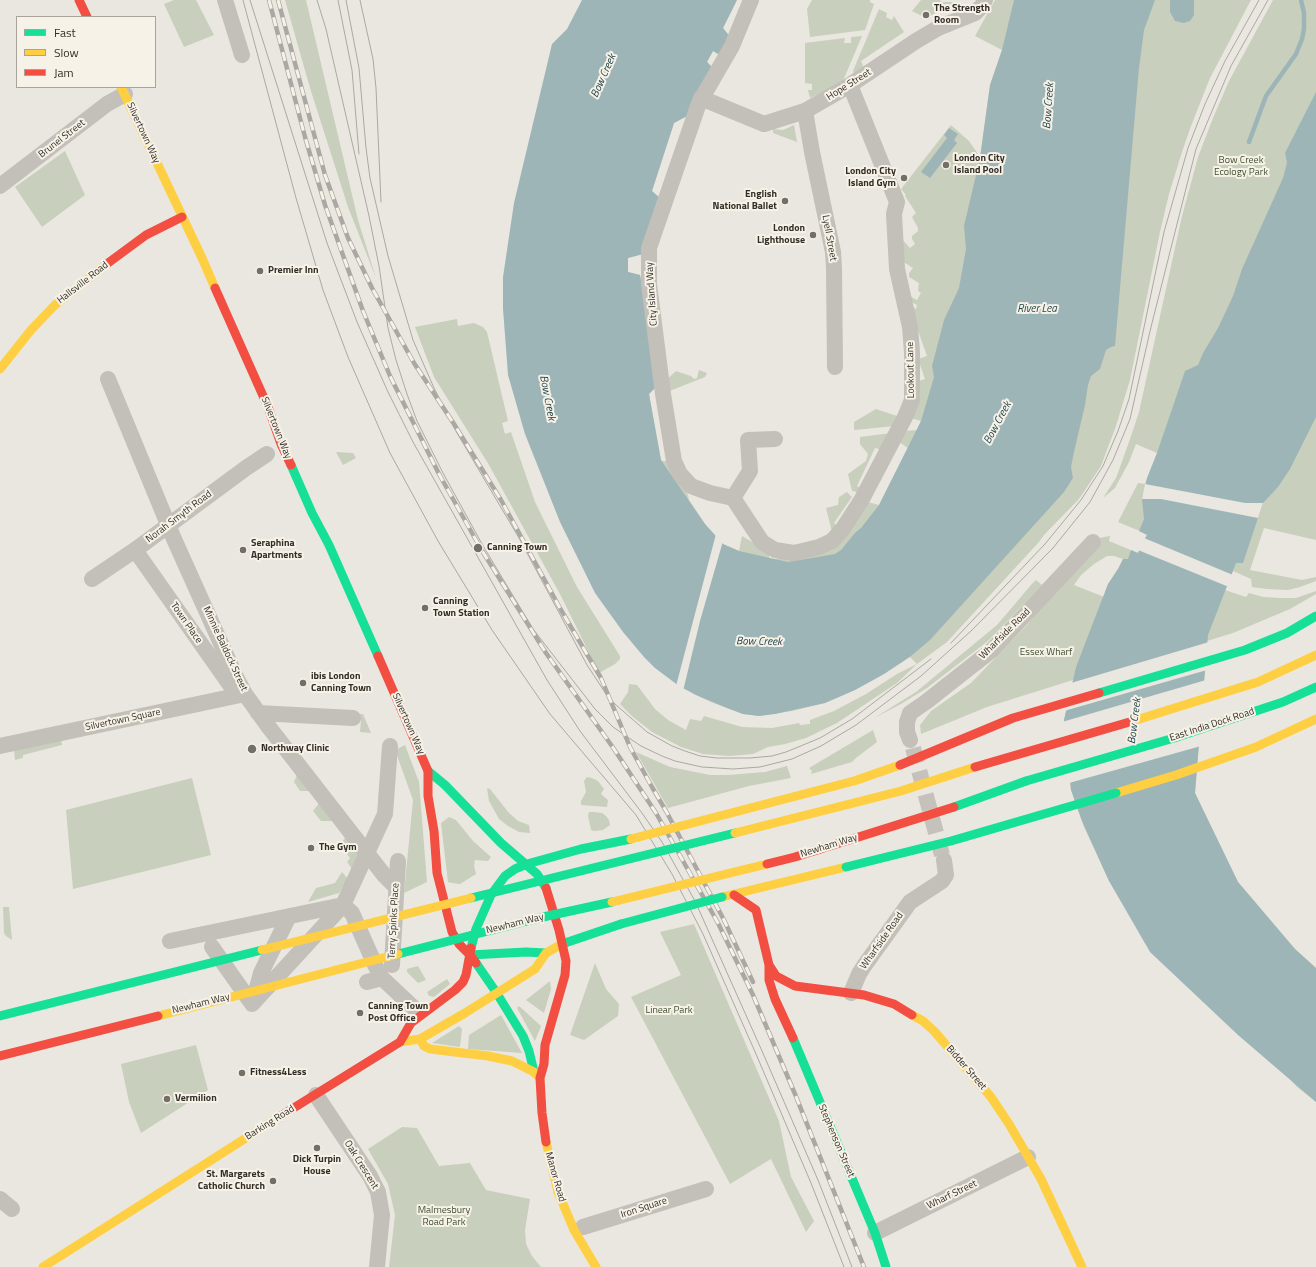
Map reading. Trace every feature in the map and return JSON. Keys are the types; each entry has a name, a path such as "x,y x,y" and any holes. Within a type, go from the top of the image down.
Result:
{"main road":[{"path":"79,0 87,16"},
{"name":"Silvertown Way","path":"123,91 202,258 232,329 268,407 291,465 329,545 428,771 428,796 434,831 437,873 452,932 459,944 470,955"},
{"name":"Hallsville Road","path":"0,369 31,330 55,305 91,275 146,235 182,217"},
{"name":"Barking Road","path":"43,1267 65,1261 188,1174 400,1042 411,1023 455,990 463,982 466,975 471,943 491,894 505,876 515,869 581,848 631,840 854,781 894,767 980,730 1013,718 1245,650 1287,633 1316,616"},
{"path":"1305,660 1316,651"},
{"path":"0,1016 846,806 901,791 1258,682 1316,655"},
{"name":"East India Dock Road","path":"1106,758 1174,738 1283,702 1316,687"},
{"path":"400,1042 420,1039 465,1013 496,992 535,969 546,953 562,944 621,924 722,897 951,841 1161,780 1256,747 1316,719"},
{"name":"Newham Way","path":"0,1056 543,917 642,895 794,857 975,800 1026,781 1106,758"},
{"name":"Silvertown Way","path":"428,771 445,785 501,843 537,874 546,887 562,944"},
{"name":"Newham Way","path":"972,790 1026,781"},
{"path":"855,812 901,791"},
{"path":"734,895 760,905 771,885"},
{"path":"542,894 557,891"},
{"name":"Newham Way","path":"543,904 559,900"},
{"name":"Stephenson Street","path":"760,905 769,980 772,990 875,1233 886,1267"},
{"path":"472,912 495,906"},
{"path":"441,920 456,916"},
{"name":"Newham Way","path":"442,930 489,918"},
{"path":"387,933 402,929"},
{"path":"356,941 371,937"},
{"path":"357,951 403,939"},
{"name":"Manor Road","path":"537,1075 544,1064 547,1037 565,975 566,961 562,944"},
{"path":"470,955 526,952 546,953"},
{"path":"258,970 309,953"},
{"name":"Manor Road","path":"470,955 496,992 523,1036 529,1050 537,1075 545,1136 556,1186 574,1230 596,1267"},
{"name":"Bidder Street","path":"768,963 776,976 795,986 851,993 875,998 894,1004 923,1021 952,1051 991,1097 1041,1178 1082,1267"},
{"name":"Newham Way","path":"225,984 303,965"},
{"path":"217,976 240,970"},
{"path":"420,1039 424,1046 430,1048 512,1061 537,1075"}],"street":[{"path":"225,0 242,55"},
{"name":"City Island Way","path":"733,498 710,493 691,486 680,474 674,461 663,394 649,284 649,248 688,130 701,98 732,46 751,0"},
{"name":"Hope Street","path":"701,98 764,124 805,111 850,85 938,28 974,13 982,6 985,0"},
{"name":"Lookout Lane","path":"733,498 762,542 775,550 794,553 819,547 832,540 842,530 862,499 903,423 912,400 912,352 910,333 897,261 894,214 897,202 850,85"},
{"name":"Brunel Street","path":"0,186 123,91"},
{"name":"Lyell Street","path":"805,111 833,252 835,367"},
{"name":"Minnie Baldock Street","path":"108,379 169,525 236,677 242,695 258,713 366,853 396,887"},
{"path":"733,498 750,471 748,440 775,439"},
{"name":"Norah Smyth Road","path":"92,579 135,550 267,454"},
{"name":"Wharfside Road","path":"910,740 907,732 907,722 910,714 992,650 1093,542"},
{"name":"Town Place","path":"135,550 242,695"},
{"name":"Silvertown Square","path":"0,746 242,695"},
{"path":"258,713 353,718"},
{"path":"252,1004 267,995 343,905 385,814 390,746"},
{"name":"Wharfside Road","path":"851,993 857,978 869,959 910,902 942,881 946,875 944,860"},
{"name":"Terry Spinks Place","path":"382,978 392,964 398,861"},
{"path":"170,941 343,905"},
{"path":"343,905 352,913 382,978 417,1010"},
{"path":"252,1004 258,970 289,916"},
{"path":"212,947 252,1004"},
{"path":"258,970 267,995"},
{"path":"367,982 382,978"},
{"name":"Stephenson Street","path":"784,1016 785,999 789,991 795,986"},
{"name":"Oak Crescent","path":"316,1095 370,1176 378,1192 382,1215 377,1267"},
{"name":"Wharf Street","path":"875,1233 1028,1157"},
{"name":"Iron Square","path":"583,1227 610,1220 706,1189"},
{"path":"0,1199 12,1209"}],"green space":[{"path":"174,0 196,0 214,35 184,47 164,4"},
{"path":"285,0 306,0 358,220 376,278 348,207 310,88"},
{"path":"737,0 723,28 731,38 713,51 707,62 714,69 689,115 674,123 652,191 661,199 643,254 628,258 628,272 640,275 649,321 657,386 649,394 661,460 668,461 688,495 689,500 705,524 723,544 739,551 742,536 769,552 769,558 776,560 779,555 836,547 868,502 879,505 908,448 899,442 904,431 917,430 921,421 910,418 916,382 925,379 918,359 927,356 909,305 916,309 917,305 906,299 906,294 917,300 921,293 918,291 919,283 909,277 909,273 913,268 902,261 901,238 910,248 915,244 912,236 918,231 918,228 912,217 916,213 901,189 951,125 969,141 980,157 990,85 1002,50 975,36 995,0 1037,0 904,541 721,615 579,260"},
{"path":"812,0 870,0 870,2 874,4 865,30 810,37 807,9"},
{"path":"921,0 958,2 926,18 912,11"},
{"path":"1114,0 1251,0 1210,78 1182,152 1169,194 1160,232 1130,380 1116,426 1101,466 1079,499 1044,535 947,642 917,664 910,657 884,674 855,690 825,703 792,711 759,716 743,714 711,702 696,695 669,678 816,695"},
{"path":"1273,0 1316,0 1316,154 1104,650 1316,1102 1297,1087 1109,881 1084,827 1071,790 1064,720 1073,680 987,707 921,734 920,725 931,711 971,683 1027,625 1099,538 1110,536 1109,541 1138,553 1147,534 1118,522 1138,483 1145,484 1157,453 1136,444 1129,462 1115,488 1103,498 1116,478 1139,412 1182,216 1198,157 1229,81","holes":["1107,556 1114,556 1123,559 1108,584 1104,597 1074,585 1081,575 1094,564"]},
{"path":"879,9 887,13 886,17 892,20 894,16 904,32 861,61 864,68 854,75 853,71"},
{"path":"862,36 842,83 810,98 808,90 812,90 812,84 805,83 805,43 845,38 844,43 851,43 851,37"},
{"path":"794,125 797,142 773,133 773,129 783,130"},
{"path":"65,151 85,195 42,227 15,187"},
{"path":"457,319 458,326 474,323 483,327 487,332 508,421 502,423 505,434 511,432 535,502 577,587 620,656 620,659 615,664 599,673 561,596 489,465 434,377 415,327"},
{"path":"1316,339 1316,540 1264,528 1250,570 1302,580 1316,577 1316,581 1288,590 1267,589 1252,587 1251,579 1233,571 1225,590 1246,597 1249,593 1263,597 1281,598 1296,598 1316,591 1316,594 1290,609 1233,633 1207,641 1195,793 1238,882 1295,949 1316,968 1316,999 1175,808 1178,624"},
{"path":"699,370 707,373 705,377 667,392 664,382 676,371 691,376 694,379 697,378"},
{"path":"876,409 900,417 895,426 854,430 854,422"},
{"path":"891,433 883,450 875,448 857,486 863,490 861,493 852,491 848,474 866,461 868,454 860,444 860,437"},
{"path":"336,452 353,453 356,458 343,465"},
{"path":"847,492 852,497 834,523 840,527 833,536 826,508 838,505 839,497"},
{"path":"1036,580 1042,585 988,641 927,688 874,718 916,692 997,625"},
{"path":"917,664 897,683 837,723 806,738 768,747 753,754 729,756 703,754 681,747 652,732 633,717 620,704 628,692 629,684 637,685 655,709 668,720 686,730 690,719 701,721 704,716 742,727 772,728 799,723 800,725 810,724 810,720 834,711"},
{"path":"357,714 363,714 371,733 360,732 361,721"},
{"path":"873,730 877,742 852,762 811,774 812,771 809,768"},
{"path":"61,739 62,745 23,755 23,758 15,760 14,750"},
{"path":"405,745 419,782 427,882 404,893 413,800 395,750"},
{"path":"636,752 670,767 710,775 765,772 787,766 791,778 749,786 668,808"},
{"path":"297,775 310,791 300,791 294,782"},
{"path":"587,777 598,781 604,789 601,794 608,800 607,807 581,805 581,801 586,792 584,781"},
{"path":"192,778 211,855 73,889 66,810"},
{"path":"487,788 490,789 509,813 518,821 529,825 530,833 519,832 499,819 489,801"},
{"path":"320,802 335,821 321,821 313,811"},
{"path":"589,812 602,813 609,820 610,825 603,830 591,830 588,816"},
{"path":"449,817 456,820 473,841 491,857 488,861 475,860 474,866 476,874 460,884 448,882 441,823"},
{"path":"347,835 363,855 353,870 347,862 350,858 340,845"},
{"path":"342,872 348,879 339,893 308,902 316,888 335,883"},
{"path":"3,907 9,907 12,940 4,933"},
{"name":"Linear Park","path":"694,924 779,1121 791,1177 814,1221 806,1232 771,1159 730,1184 631,997 681,975 660,932"},
{"path":"595,963 606,989 619,1004 618,1016 584,1040 570,1035"},
{"path":"418,966 426,980 418,983 407,972 407,969"},
{"path":"447,979 450,984 434,997 429,996 427,992"},
{"path":"550,981 551,989 544,1013 526,1000"},
{"path":"519,1006 541,1026 535,1041 517,1008"},
{"path":"501,1015 522,1053 468,1049 469,1035"},
{"path":"459,1026 462,1029 460,1047 432,1043"},
{"path":"196,1045 208,1090 141,1133 129,1102 121,1064"},
{"name":"Malmesbury Road Park","path":"402,1127 417,1128 439,1166 470,1163 486,1190 530,1199 525,1230 526,1244 532,1256 541,1267 389,1267 395,1215 388,1184 368,1149"}],"water":[{"name":"River Lea","path":"582,0 737,0 723,28 731,38 721,56 713,51 707,62 714,69 689,115 674,123 652,191 661,199 643,254 628,258 628,272 640,275 649,321 657,386 649,394 661,460 705,524 723,544 739,551 788,562 835,554 841,550 879,505 921,421 934,377 932,366 944,320 959,288 966,249 964,226 980,158 990,85 1002,50 1014,0 1155,0 1144,30 1139,68 1115,346 1106,350 1100,369 1091,376 1088,385 1071,467 1073,478 1064,492 930,640 911,656 884,674 855,690 825,703 775,714 759,716 743,714 696,695 679,686 655,668 623,632 595,593 560,522 525,434 508,375 503,309 503,277 514,203 552,44 567,29"},
{"path":"1170,0 1194,0 1194,15 1190,21 1184,23 1175,21 1170,12"},
{"name":"Bow Creek","path":"1316,92 1316,417 1290,469 1278,487 1263,503 1243,563 1236,563 1208,635 1195,793 1238,882 1295,949 1316,968 1316,1102 1238,1035 1150,952 1109,881 1082,821 1071,790 1064,720 1076,667 1108,584 1123,559 1128,559 1131,550 1138,553 1147,535 1139,531 1144,519 1142,499 1147,478 1185,371 1198,365 1203,353 1218,328 1233,296 1242,269 1283,178 1287,163 1285,153"},
{"path":"949,128 958,134 954,140 957,143 930,178 921,172 947,138 944,135"}],"pier":[{"path":"1145,484 1245,503 1263,503 1258,518 1161,499 1142,499"},
{"path":"716,534 723,541 700,621 683,691 676,686"},
{"path":"1144,538 1233,575 1229,587 1138,550"},
{"path":"1209,642 1207,670 1064,711 1071,683"},
{"path":"1206,680 1201,746 1069,783 1062,722"}],"waterway":[{"path":"1249,142 1266,96 1296,54 1302,39 1304,29 1304,13 1301,0"}],"tunnel":[{"path":"913,748 942,855"}],"tram line":[{"path":"243,0 296,198 323,290 348,357 390,453 438,541 492,630 550,714 636,815 672,874 703,934 756,1054 811,1183 844,1267"},
{"path":"250,0 327,243 357,322 388,392 413,442 547,680 580,731 662,842 695,901 818,1180 852,1267"},
{"path":"317,0 326,29 369,216 379,266 388,328 396,360 417,421 443,473 482,544 533,629 595,709 613,727 641,746 662,756 675,761 702,767 733,769 760,767 792,759 821,746 856,725 921,676 971,631 1053,548 1090,502 1113,460 1130,419 1151,327 1196,149 1231,66 1268,0"},
{"path":"338,0 352,70 359,154"},
{"path":"346,0 359,68 370,178 388,256 413,340 434,388 457,433 519,538 587,665 606,694 615,704 647,732 672,746 685,751 700,756 717,758 772,756 820,738 852,719 931,659"},
{"path":"360,0 373,59 376,88 381,202"},
{"path":"951,643 1045,544 1081,500 1103,466 1118,431 1129,399 1164,232 1188,148 1205,104 1225,61 1259,0"}],"railway":[{"path":"269,0 305,137 325,205 363,311 390,376 439,474 481,549 546,653 614,749 656,813 718,923 753,995 795,1094 864,1267"},
{"path":"278,0 325,175 348,238 372,288 414,363 501,500 561,610 601,678 630,747 724,920 753,982"}],"traffic: fast":[{"path":"291,465 312,513 329,545 378,656"},
{"path":"1099,693 1245,650 1287,633 1316,616"},
{"path":"1026,781 1174,738 1283,702 1316,687"},
{"path":"428,771 445,785 501,843 537,874 546,888"},
{"path":"954,807 1026,781"},
{"path":"846,867 951,841 1116,793"},
{"path":"471,898 735,833"},
{"path":"527,864 581,849 631,839"},
{"path":"471,948 476,929 491,895 505,876 515,869 527,864"},
{"path":"621,924 722,897"},
{"path":"398,954 543,917 612,902"},
{"path":"562,944 621,924"},
{"path":"0,1016 262,950"},
{"path":"470,955 526,952 546,953"},
{"path":"476,963 523,1036 529,1051 534,1072"},
{"path":"793,1038 875,1233 886,1267"}],"traffic: slow":[{"path":"121,88 215,288"},
{"path":"0,369 31,330 55,305 108,263"},
{"path":"1133,721 1258,682 1316,655"},
{"path":"1116,793 1176,775 1256,747 1316,719"},
{"path":"631,839 854,781 900,765"},
{"path":"735,833 901,791 975,767"},
{"path":"612,902 767,864"},
{"path":"722,897 846,867"},
{"path":"262,950 471,898"},
{"path":"400,1042 420,1039 465,1013 535,969 546,953 562,944"},
{"path":"158,1016 398,954"},
{"path":"912,1015 923,1021 934,1031 991,1097 1009,1124 1041,1179 1082,1267"},
{"path":"420,1039 424,1046 430,1049 488,1056 512,1061 534,1072 540,1078"},
{"path":"43,1267 279,1117"},
{"path":"546,1142 558,1192 574,1230 596,1267"}],"traffic: jam":[{"path":"79,0 87,16"},
{"path":"108,263 146,235 182,217"},
{"path":"215,288 268,407 281,444 291,465"},
{"path":"378,656 428,771 428,796 434,831 437,873 452,932 459,944 476,963"},
{"path":"900,765 1013,718 1099,693"},
{"path":"975,767 1133,721"},
{"path":"767,864 795,857 954,807"},
{"path":"546,888 559,930 566,961 565,975 545,1045 544,1064 540,1078 542,1113 546,1142"},
{"path":"734,895 756,910 769,965 769,980 775,999 793,1038"},
{"path":"279,1117 400,1042 411,1023 455,990 463,982 466,975 471,948"},
{"path":"769,965 776,976 795,986 864,995 894,1004 912,1015"},
{"path":"0,1056 158,1016"}],"place":[{"name":"The Strength Room","path":"926,15"},
{"name":"London City Island Pool","path":"946,165"},
{"name":"London City Island Gym","path":"904,178"},
{"name":"English National Ballet","path":"785,201"},
{"name":"London Lighthouse","path":"813,235"},
{"name":"Premier Inn","path":"260,271"},
{"name":"Canning Town","path":"478,548"},
{"name":"Seraphina Apartments","path":"243,550"},
{"name":"Canning Town Station","path":"425,608"},
{"name":"ibis London Canning Town","path":"303,683"},
{"name":"Northway Clinic","path":"252,749"},
{"name":"The Gym","path":"311,848"},
{"name":"Canning Town Post Office","path":"360,1013"},
{"name":"Fitness4Less","path":"242,1073"},
{"name":"Vermilion","path":"167,1099"},
{"name":"Dick Turpin House","path":"317,1148"},
{"name":"St. Margarets Catholic Church","path":"273,1181"}],"park label":[{"name":"Bow Creek Ecology Park","path":"1241,166"},
{"name":"Essex Wharf","path":"1046,653"}]}
